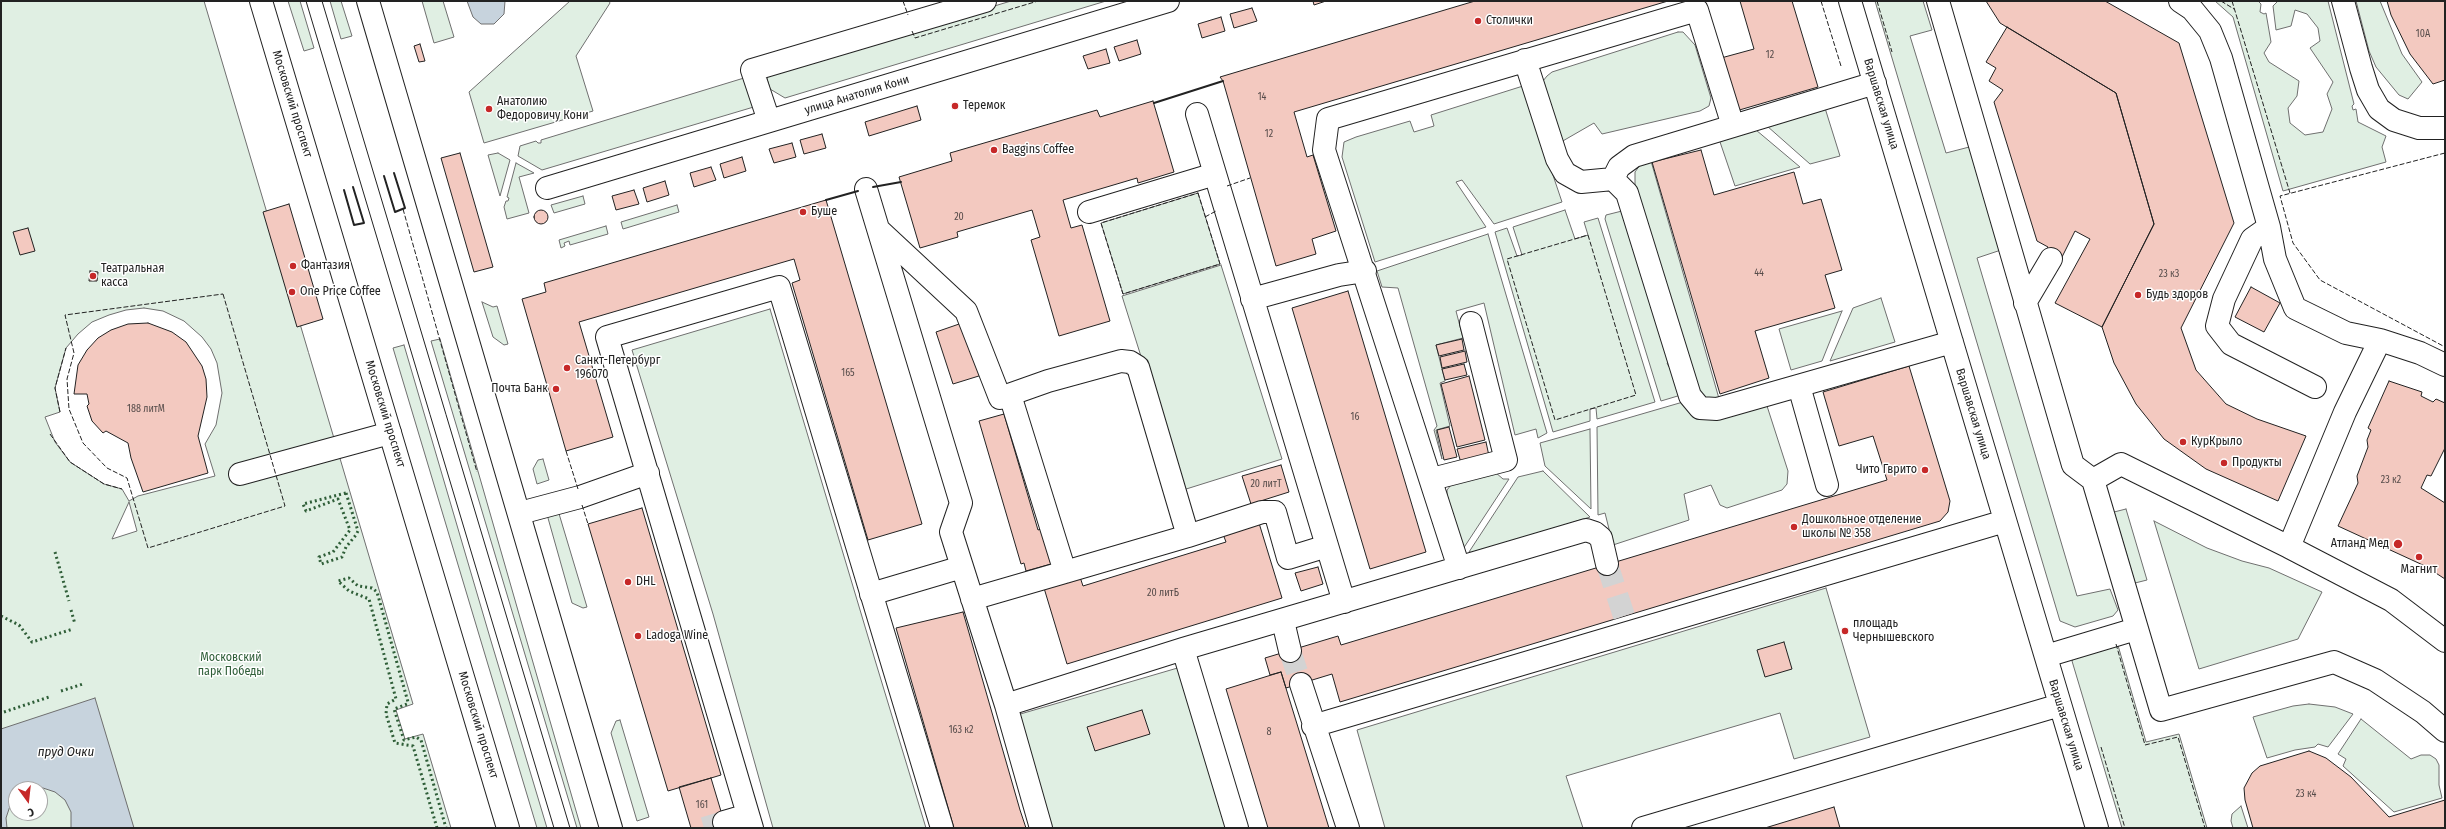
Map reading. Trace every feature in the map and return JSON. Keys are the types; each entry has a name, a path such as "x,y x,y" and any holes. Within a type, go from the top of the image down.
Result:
{"street":[{"name":"Московский проспект","path":"261,1 508,828"},
{"path":"368,1 520,513 611,828"},
{"path":"769,121 752,70 985,1"},
{"name":"улица Анатолия Кони","path":"546,188 1168,1"},
{"name":"Варшавская улица","path":"1850,1 2097,828"},
{"path":"1938,1 2073,465 2093,480 2160,710 2334,662 2375,680 2423,712 2445,731"},
{"path":"2180,1 2192,9 2210,31 2221,58 2269,227 2275,259 2295,308 2346,333 2380,340 2420,353 2445,365"},
{"path":"2344,1 2361,68 2368,90 2378,108 2394,120 2419,128 2445,128"},
{"path":"1459,568 1365,271 1324,150 1328,119 1697,10 1733,126"},
{"path":"1525,60 1557,159 1565,173 1581,182 1613,179"},
{"path":"1613,179 1619,167 1634,156 1875,83"},
{"path":"1197,114 1344,602"},
{"path":"1088,212 1215,174"},
{"path":"1613,179 1627,193 1690,396 1700,408 1717,409 1952,342"},
{"path":"866,188 961,503 950,532 1006,705 1041,828"},
{"path":"2269,227 2252,240 2224,299 2217,326 2231,344 2315,387"},
{"path":"879,230 966,311 1000,398 1048,381 1121,361 1130,362 1138,367 1188,536"},
{"path":"2025,304 2051,259"},
{"path":"1252,299 1339,275 1365,271"},
{"path":"724,822 750,821 648,473 606,337 779,287 942,828"},
{"path":"1432,479 1506,460 1471,322"},
{"path":"2289,547 2345,412 2380,340"},
{"path":"1799,386 1827,485"},
{"path":"1010,395 1065,572"},
{"path":"240,474 390,433"},
{"path":"2093,480 2121,464 2289,547 2391,600 2445,641"},
{"path":"520,513 580,497 648,473"},
{"path":"972,599 1188,536 1262,512 1275,512 1288,558 1327,546"},
{"path":"1313,726 1626,624 2005,520"},
{"path":"1006,705 1183,649 1586,530 1595,533 1601,538 1607,564"},
{"path":"871,594 962,567"},
{"path":"1282,621 1290,651"},
{"path":"2046,656 2136,629"},
{"path":"1183,649 1237,828"},
{"path":"1300,684 1348,828"},
{"path":"1643,828 2060,705"}],"green space":[{"name":"Московский парк Победы","path":"1,1 204,1 413,704 396,710 405,739 423,734 451,828 1,828","holes":["144,308 163,311 184,321 202,337 211,349 217,363 222,393 216,425 205,444 215,476 138,496 129,501 122,489 104,484 70,462 55,442 45,417 60,412 55,388 66,348 78,334 92,322 126,310","129,502 137,531 112,539"]},
{"path":"288,1 300,1 314,48 304,51"},
{"path":"330,1 341,1 352,36 341,39"},
{"path":"422,1 443,1 454,37 434,43"},
{"path":"570,1 609,1 610,3 576,56 593,111 484,143 469,92"},
{"path":"1011,1 1106,1 785,98 770,89 766,75"},
{"path":"1875,1 1923,1 1932,30 1910,36 1946,153 1977,145 2007,248 1977,258 2077,596 2110,589 2118,610 2113,616 2075,627 2060,621"},
{"path":"2215,1 2258,1 2261,4 2260,12 2264,14 2266,13 2271,42 2264,53 2269,62 2299,81 2297,96 2288,108 2290,123 2305,135 2323,132 2332,109 2327,94 2333,82 2310,48 2320,41 2318,28 2307,14 2295,10 2291,26 2276,30 2273,6 2278,1 2328,1 2354,104 2352,106 2353,110 2356,109 2358,122 2386,136 2382,147 2386,162 2283,191 2233,17"},
{"path":"2356,1 2380,1 2402,54 2422,82 2408,99 2399,95 2376,67 2369,51"},
{"path":"1678,32 1683,32 1695,45 1711,98 1709,106 1700,111 1602,134 1594,123 1561,142 1543,81 1547,76 1552,72"},
{"path":"744,78 757,106 542,170 518,156 520,146 536,141 541,143 541,140"},
{"path":"1523,86 1562,202 1494,224 1462,180 1456,182 1486,227 1375,262 1342,157 1344,142 1410,121 1414,132 1434,126 1431,115"},
{"path":"1825,108 1840,156 1810,164 1767,126"},
{"path":"1756,130 1800,167 1735,186 1719,139"},
{"path":"498,153 510,160 500,196 488,155"},
{"path":"1651,161 1720,402 1706,399 1700,394 1635,188 1635,172 1640,165"},
{"path":"516,163 534,173 519,177 529,213 507,219 504,207 509,198 507,197"},
{"path":"1198,193 1220,264 1123,294 1101,223"},
{"path":"583,196 585,204 554,213 551,205"},
{"path":"677,205 679,212 623,229 621,222"},
{"path":"1565,210 1575,239 1588,235 1584,222 1598,218 1655,402 1597,419 1596,408 1590,409 1590,421 1553,432 1495,232 1507,228 1517,256 1522,255 1513,227"},
{"path":"1626,210 1671,362 1667,363 1669,367 1673,366 1681,395 1661,401 1605,219 1606,215"},
{"path":"606,226 608,234 570,245 569,241 564,243 565,246 561,248 559,240"},
{"path":"1488,234 1547,433 1538,438 1536,429 1515,435 1484,303 1456,311 1463,338 1436,345 1445,381 1440,383 1450,426 1436,430 1442,459 1434,430 1437,426 1398,288 1382,287 1377,271"},
{"path":"1221,265 1282,459 1183,490 1122,296"},
{"path":"1881,298 1895,342 1830,361 1853,308"},
{"path":"482,302 493,307 497,306 508,344 504,345 493,337"},
{"path":"770,309 926,828 773,828 713,614 632,350"},
{"path":"1842,311 1822,361 1791,370 1779,329"},
{"path":"440,339 581,828 577,828 431,341"},
{"path":"404,345 547,828 537,828 393,348"},
{"path":"1683,402 1703,419 1728,417 1767,406 1788,471 1787,484 1782,490 1727,508 1720,505 1711,485 1684,494 1689,520 1613,545 1605,513 1598,515 1597,427"},
{"path":"1590,429 1591,509 1545,466 1540,443"},
{"path":"543,459 549,480 537,484 533,469 538,460"},
{"path":"1543,471 1590,517 1475,553 1469,552 1518,477"},
{"path":"1495,472 1503,479 1509,479 1463,549 1447,495 1447,490 1451,485"},
{"path":"557,507 587,607 583,608 572,603 546,511"},
{"path":"2126,509 2147,580 2135,583 2114,512"},
{"path":"2154,521 2207,548 2242,561 2269,568 2322,592 2298,639 2199,669"},
{"path":"1826,588 1870,737 1794,759 1780,713 1566,776 1583,828 1385,828 1357,730"},
{"path":"2117,642 2146,742 2179,734 2207,828 2122,828 2072,661 2079,652"},
{"path":"1181,667 1227,828 1050,828 1017,715"},
{"path":"2309,704 2335,707 2353,714 2328,747 2318,744 2315,747 2295,750 2267,758 2253,717 2293,706"},
{"path":"2361,719 2411,759 2421,755 2430,755 2436,759 2439,765 2439,785 2442,798 2394,812 2343,766 2346,759 2338,754"},
{"path":"620,720 649,817 637,821 611,733 616,721"},
{"path":"2241,806 2248,828 2233,828 2231,821 2232,814"}],"water":[{"path":"467,1 505,1 504,14 494,24 481,24 473,17"},
{"name":"пруд Очки","path":"95,698 134,828 71,828 71,812 65,800 55,792 48,790 48,781 8,781 8,812 6,818 7,828 1,828 1,729"}],"building":[{"path":"1313,1 1326,1 1314,5"},
{"path":"1475,1 1668,1 1294,112 1307,157 1313,155 1336,231 1312,239 1316,254 1276,266 1223,81 1220,77"},
{"path":"1740,1 1792,1 1818,87 1736,111 1721,58 1754,49"},
{"path":"1986,1 2105,1 2179,43 2234,223 2181,328 2196,370 2226,404 2257,419 2306,436 2278,501 2206,469 2164,439 2136,404 2114,363 2102,327 2154,224 2116,93 2000,23"},
{"path":"2387,1 2445,1 2445,80 2433,84 2410,54 2391,15"},
{"path":"1252,8 1257,21 1234,28 1230,14"},
{"path":"1221,17 1225,31 1202,38 1198,24"},
{"path":"2007,27 2116,93 2154,224 2102,327 2055,303 2090,239 2075,231 2059,263 2043,256 2048,247 2037,241 1994,102 2003,90 1989,81 1996,68 1986,62"},
{"path":"1137,40 1141,54 1119,61 1114,47"},
{"path":"420,44 425,61 419,62 414,46"},
{"path":"1106,49 1110,63 1088,69 1083,56"},
{"path":"1153,101 1174,172 1138,183 1137,178 1063,200 1071,228 1082,225 1110,321 1059,336 1031,240 1040,237 1032,210 957,232 958,237 920,248 899,177 952,161 950,153 1097,110 1100,117"},
{"path":"917,106 921,120 869,136 865,122"},
{"path":"822,134 826,148 804,154 800,140"},
{"path":"792,143 796,157 774,163 769,149"},
{"path":"1701,150 1714,195 1794,172 1803,204 1821,199 1842,270 1825,275 1835,308 1755,331 1769,378 1720,394 1652,162"},
{"path":"460,153 493,267 474,272 441,158"},
{"path":"742,157 746,171 724,178 720,164"},
{"path":"711,167 716,180 694,187 690,173"},
{"path":"665,181 669,195 647,202 643,188"},
{"path":"634,190 639,204 616,210 612,196"},
{"path":"826,200 922,524 868,540 792,283 800,280 794,259 579,322 613,437 566,451 522,299 546,292 544,283"},
{"name":"Фантазия","path":"289,204 323,319 297,327 263,212"},
{"path":"541,210 546,212 548,217 546,222 541,224 536,222 534,217 536,212"},
{"path":"28,228 35,251 20,255 13,232"},
{"name":"Театральная касса","path":"90,271 98,272 97,281 89,281"},
{"path":"2251,287 2280,303 2264,332 2235,317"},
{"path":"1348,291 1426,552 1370,569 1292,308"},
{"path":"965,322 982,375 953,384 936,332"},
{"path":"148,323 172,332 186,342 202,366 206,379 207,397 198,436 208,473 143,492 131,458 128,443 106,431 103,433 92,421 87,406 89,404 87,394 74,394 78,365 87,350 98,338 111,330 128,324"},
{"path":"1462,339 1464,350 1439,356 1436,345"},
{"path":"1465,351 1467,362 1442,368 1440,357"},
{"path":"1464,364 1467,375 1445,380 1442,369"},
{"path":"1909,366 1950,501 1948,512 1940,521 1340,702 1332,674 1286,688 1281,672 1270,675 1265,658 1338,636 1341,645 1887,480 1873,436 1839,446 1823,392"},
{"path":"1469,376 1485,440 1457,447 1441,384"},
{"path":"2389,381 2422,392 2421,396 2433,402 2436,399 2445,403 2445,448 2431,476 2427,475 2421,488 2445,503 2445,579 2425,566 2338,526 2358,483 2357,476 2368,447 2367,440 2371,430 2368,428"},
{"path":"1004,414 1038,530 1041,529 1051,564 1026,571 1024,563 1021,564 979,421"},
{"path":"1449,427 1457,457 1444,460 1437,430"},
{"path":"1486,442 1489,456 1461,463 1457,449"},
{"path":"1281,465 1289,492 1251,504 1242,476"},
{"path":"642,508 721,775 668,791 588,524"},
{"path":"1259,523 1282,598 1067,664 1044,588 1080,577 1083,586 1226,542 1223,534"},
{"path":"1318,567 1323,584 1301,591 1295,573"},
{"path":"963,612 1026,828 954,828 896,628"},
{"path":"1784,642 1792,669 1765,677 1757,650"},
{"path":"1281,672 1329,828 1268,828 1226,689"},
{"path":"1142,710 1150,734 1095,751 1087,727"},
{"path":"2309,751 2326,758 2351,777 2389,817 2445,800 2445,828 2253,828 2245,800 2244,788 2252,773 2260,766"},
{"path":"711,778 726,828 691,828 679,787"},
{"path":"1834,807 1840,828 1765,828"}],"tunnel":[{"path":"1607,564 1624,616"},
{"path":"1290,651 1301,684"},
{"path":"704,828 724,822"}],"tram line":[{"path":"306,1 554,828"},
{"path":"322,1 570,828"}],"hedge":[{"path":"346,493 358,531 346,547 342,557 321,564 319,557 333,552 350,530 338,499 306,511 303,504 346,493"},
{"path":"55,552 69,601"},
{"path":"437,828 413,746 395,743 386,714 387,704 396,699 369,599 349,591 338,581 349,578 358,586 372,588 377,592 408,702 407,704 394,709 404,740 416,737 421,740 446,828"},
{"path":"71,610 75,624"},
{"path":"1,616 19,625 32,642 73,629"},
{"path":"61,691 83,684"},
{"path":"4,712 49,697"}],"fence":[{"path":"903,1 908,15"},
{"path":"912,31 915,38 1038,1"},
{"path":"1821,1 1841,66"},
{"path":"1877,1 1892,52"},
{"path":"2221,1 2234,9"},
{"path":"2232,1 2290,193"},
{"path":"2445,153 2280,196 2293,243 2320,280 2445,347"},
{"path":"1227,186 1250,178"},
{"path":"1198,193 1220,264 1123,294 1101,223 1198,193"},
{"path":"403,209 477,472"},
{"path":"1205,217 1216,211"},
{"path":"1588,235 1636,395 1555,420 1507,259 1588,235"},
{"path":"223,294 285,506 148,548 127,478 107,468 83,443 69,409 67,379 74,353 65,315 223,294"},
{"path":"60,412 55,388 66,348"},
{"path":"50,434 70,462 104,484 122,489"},
{"path":"566,451 578,489"},
{"path":"582,505 588,524"},
{"path":"2116,644 2145,745 2178,737 2205,828"},
{"path":"2101,747 2125,828"}],"wall":[{"path":"1154,103 1223,81"},
{"path":"384,176 395,212 405,208 394,173"},
{"path":"873,187 901,182"},
{"path":"344,190 354,225 364,223 353,187"},
{"path":"826,200 858,191"}],"place":[{"name":"Столички","path":"1478,21"},
{"name":"Теремок","path":"955,106"},
{"name":"Анатолию Федоровичу Кони","path":"489,109"},
{"name":"Baggins Coffee","path":"994,150"},
{"name":"Буше","path":"803,212"},
{"name":"Фантазия","path":"293,266"},
{"name":"Театральная касса","path":"93,276"},
{"name":"One Price Coffee","path":"292,292"},
{"name":"Будь здоров","path":"2138,295"},
{"name":"Санкт-Петербург 196070","path":"567,368"},
{"name":"Почта Банк","path":"556,389"},
{"name":"КурКрыло","path":"2183,442"},
{"name":"Продукты","path":"2224,463"},
{"name":"Чито Гврито","path":"1925,470"},
{"name":"Дошкольное отделение школы № 358","path":"1794,527"},
{"name":"Атланд Мед","path":"2398,544"},
{"name":"Магнит","path":"2419,557"},
{"name":"DHL","path":"628,582"},
{"name":"площадь Чернышевского","path":"1845,631"},
{"name":"Ladoga Wine","path":"638,636"}]}
